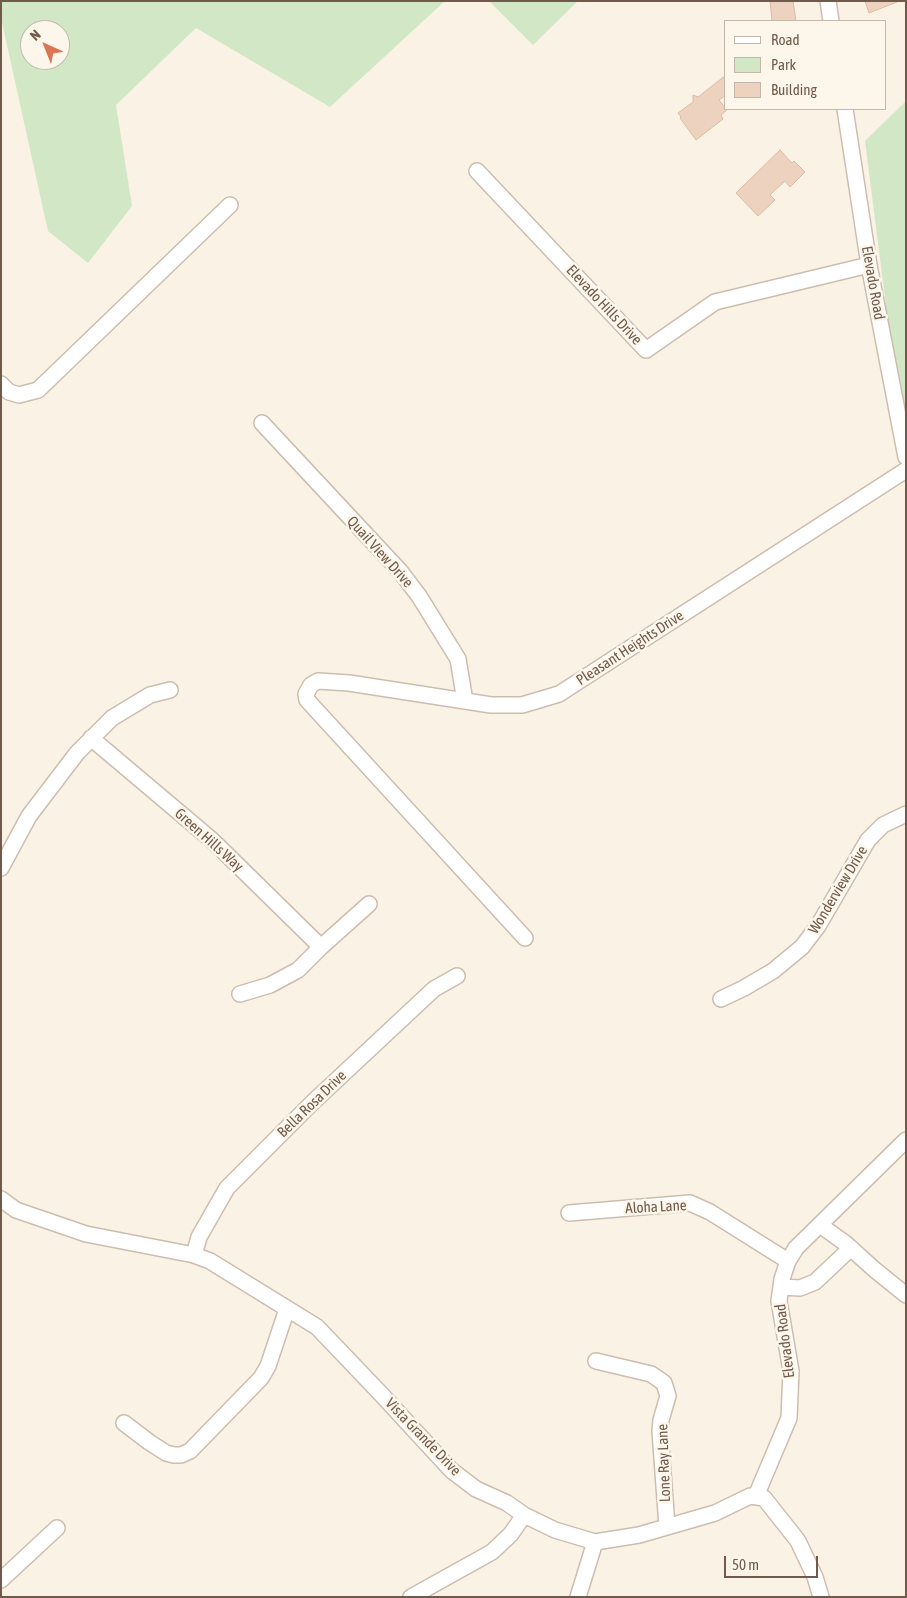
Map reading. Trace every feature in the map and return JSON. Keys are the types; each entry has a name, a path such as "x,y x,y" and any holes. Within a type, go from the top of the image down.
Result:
{"street":[{"path":"828,1 831,20"},
{"name":"Elevado Road","path":"844,110 869,265 906,457"},
{"name":"Elevado Hills Drive","path":"477,171 646,350 715,302 869,265"},
{"path":"1,384 9,392 19,395 38,390 230,204"},
{"name":"Quail View Drive","path":"262,423 400,571 419,596 458,659 465,701"},
{"name":"Pleasant Heights Drive","path":"525,938 307,700 306,694 311,685 318,681 376,686 491,705 522,704 559,694 906,470"},
{"path":"1,868 29,816 77,753 112,718 150,695 170,690"},
{"name":"Green Hills Way","path":"92,738 213,841 321,947"},
{"name":"Wonderview Drive","path":"721,999 744,988 773,970 802,947 818,926 868,840 883,825 906,814"},
{"path":"240,994 270,985 298,970 369,904"},
{"name":"Bella Rosa Drive","path":"194,1255 199,1237 227,1188 312,1103 434,989 456,976"},
{"name":"Elevado Road","path":"756,1496 789,1418 791,1371 779,1301 780,1287 788,1261 796,1248 906,1140"},
{"name":"Vista Grande Drive","path":"1,1199 16,1210 86,1234 194,1255 210,1260 317,1327 451,1470 476,1488 555,1530 595,1542 639,1535 715,1513 750,1496 756,1496"},
{"name":"Aloha Lane","path":"569,1213 690,1203 710,1212 788,1261"},
{"path":"820,1224 906,1295"},
{"path":"780,1287 800,1288 815,1282 851,1248"},
{"path":"124,1423 166,1453 181,1455 190,1451 261,1378 271,1358 287,1309"},
{"name":"Lone Ray Lane","path":"596,1361 651,1374 664,1383 668,1396 660,1431 667,1527"},
{"path":"756,1496 764,1498 798,1541 821,1597"},
{"path":"411,1597 492,1552 511,1534 524,1515"},
{"path":"1,1580 57,1528"},
{"path":"578,1597 595,1542"}],"green space":[{"path":"1,1 445,1 330,107 196,28 116,105 132,206 88,263 48,231 1,18"},
{"path":"489,1 578,1 533,45"},
{"path":"906,101 906,438 903,440 865,141"}],"building":[{"path":"770,1 793,1 796,20 772,20"},
{"path":"865,1 897,1 897,2 869,13"},
{"path":"724,77 724,96 719,100 724,106 724,110 727,110 721,115 723,119 696,140 678,113 693,102 693,95 698,97"},
{"path":"780,150 792,163 794,161 805,172 790,187 785,181 770,195 775,200 758,216 736,193"}]}
